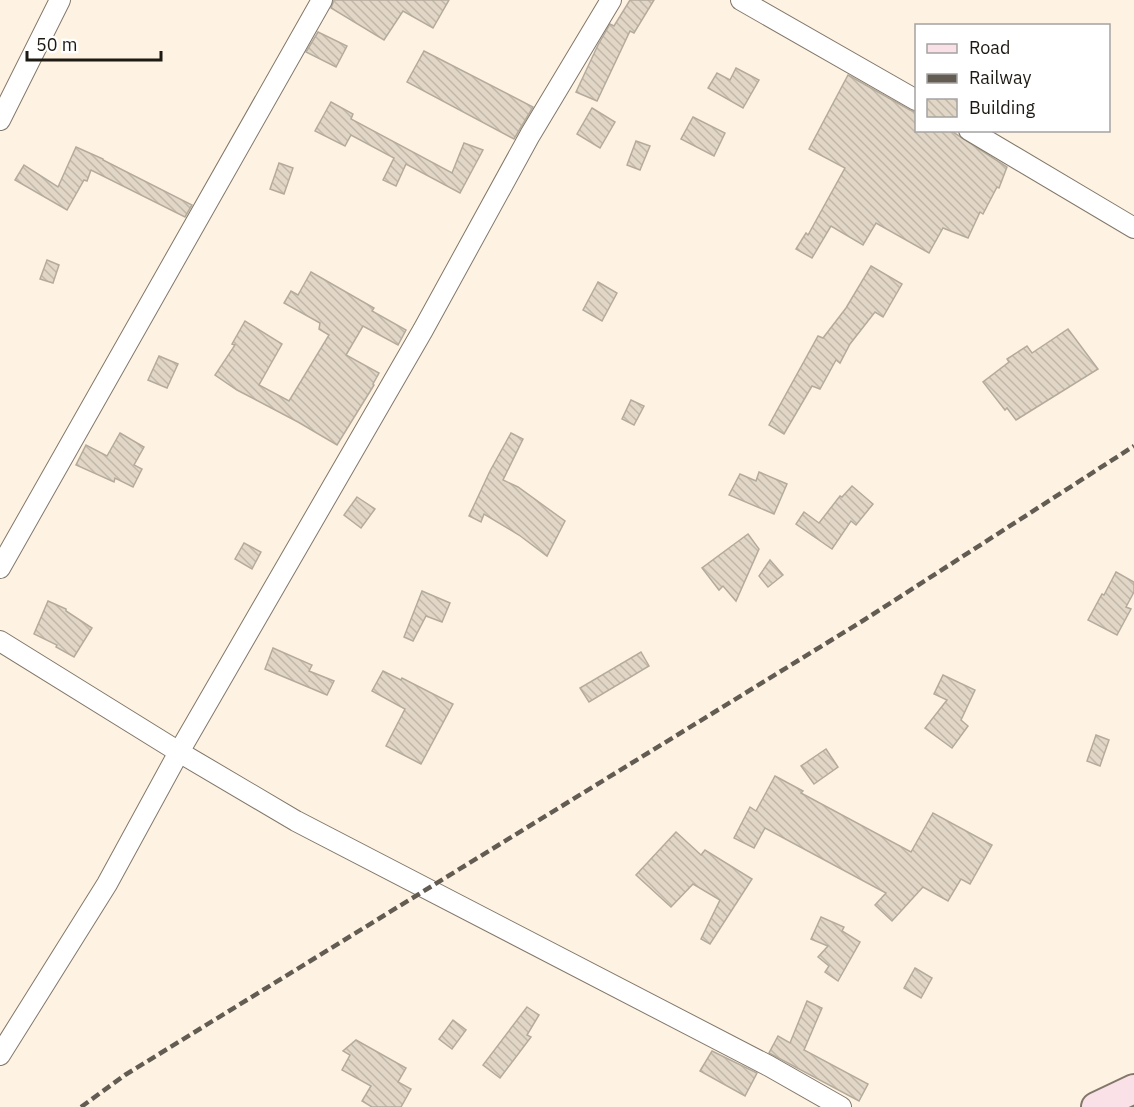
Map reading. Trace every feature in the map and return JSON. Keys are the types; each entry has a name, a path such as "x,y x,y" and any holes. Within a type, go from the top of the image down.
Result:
{"street":[{"path":"0,120 60,0"},
{"path":"0,568 322,0"},
{"path":"0,1055 107,884 179,753 346,466 530,135 611,0"},
{"path":"741,0 915,99"},
{"path":"972,132 1134,228"},
{"path":"0,641 179,753 296,821 769,1066 841,1107"},
{"path":"1096,1107 1134,1089"}],"building":[{"path":"334,0 449,0 433,28 403,11 384,40 331,8"},
{"path":"630,0 654,0 634,33 630,31 597,101 576,92 610,24 614,26"},
{"path":"318,32 347,46 336,67 306,52"},
{"path":"424,51 533,107 514,139 407,82"},
{"path":"736,68 759,80 743,108 708,88 717,73 730,80"},
{"path":"848,75 915,112 915,132 953,132 1007,167 999,188 997,187 983,214 980,212 968,238 943,228 929,253 876,223 863,245 831,226 812,258 796,249 806,233 808,235 845,168 809,149"},
{"path":"331,102 353,114 351,119 452,173 464,143 483,150 460,193 406,164 396,186 383,180 394,158 351,135 345,146 315,131"},
{"path":"592,108 615,122 600,148 577,134"},
{"path":"693,117 725,133 714,156 681,139"},
{"path":"636,141 650,146 640,170 627,165"},
{"path":"76,147 192,205 185,217 91,170 87,181 84,180 67,210 15,180 24,165 58,187"},
{"path":"279,163 293,168 284,194 270,189"},
{"path":"47,260 59,265 53,283 40,279"},
{"path":"871,266 902,284 883,317 875,312 850,344 840,363 836,360 820,389 812,386 784,434 769,425 818,336 823,338 846,308"},
{"path":"311,272 374,308 372,311 406,330 398,345 363,326 346,355 379,373 337,445 237,390 215,375 235,345 232,344 245,321 282,344 259,385 289,401 329,335 319,329 320,323 284,303 291,291 298,295"},
{"path":"598,282 617,293 602,321 583,310"},
{"path":"1068,329 1098,369 1016,420 983,382 1009,362 1007,359 1027,346 1032,353"},
{"path":"159,356 178,364 167,388 148,380"},
{"path":"631,400 644,406 634,425 622,419"},
{"path":"120,433 144,447 134,465 142,469 133,487 115,478 114,482 76,465 86,445 107,456"},
{"path":"511,433 523,439 503,480 518,487 565,521 547,556 519,535 484,514 481,522 469,516"},
{"path":"759,472 787,484 774,514 729,495 740,474 756,481"},
{"path":"852,486 873,504 856,525 851,521 832,549 796,524 804,512 819,523 840,496 842,497"},
{"path":"357,497 375,509 361,528 344,515"},
{"path":"748,534 759,549 736,601 723,586 719,590 702,568"},
{"path":"244,543 261,552 252,569 235,559"},
{"path":"770,560 783,575 768,587 759,576"},
{"path":"1116,572 1134,582 1134,592 1126,607 1131,609 1117,635 1088,620"},
{"path":"422,591 450,603 442,622 426,616 413,641 404,637"},
{"path":"48,601 66,609 92,628 74,657 56,647 57,645 34,634"},
{"path":"273,648 312,665 309,671 334,681 327,695 265,669"},
{"path":"641,652 649,666 589,702 580,688"},
{"path":"383,671 453,704 421,764 386,746 405,709 372,691"},
{"path":"943,675 975,690 961,720 968,726 952,748 925,728 947,700 934,694"},
{"path":"1096,735 1109,740 1100,766 1087,761"},
{"path":"826,749 838,767 814,784 801,766"},
{"path":"775,776 803,791 801,793 911,852 933,813 992,845 970,884 961,879 948,901 923,887 892,921 875,905 886,893 765,828 754,848 734,838 750,807 756,811"},
{"path":"676,832 701,855 705,850 752,879 710,944 701,939 720,900 693,884 671,907 636,875"},
{"path":"821,917 844,927 842,931 860,942 838,981 825,972 829,966 818,957 828,946 811,939"},
{"path":"915,968 932,978 921,998 904,988"},
{"path":"807,1001 822,1008 804,1050 868,1084 859,1101 769,1053 778,1036 790,1043"},
{"path":"527,1007 539,1015 527,1035 531,1037 500,1078 483,1065"},
{"path":"453,1020 466,1030 452,1049 439,1039"},
{"path":"356,1040 406,1068 398,1082 411,1089 401,1107 372,1107 362,1101 371,1086 342,1070 350,1055 343,1051"},
{"path":"712,1051 757,1073 745,1096 700,1071"}],"railway":[{"path":"81,1107 125,1075 864,620 1134,446"}]}
